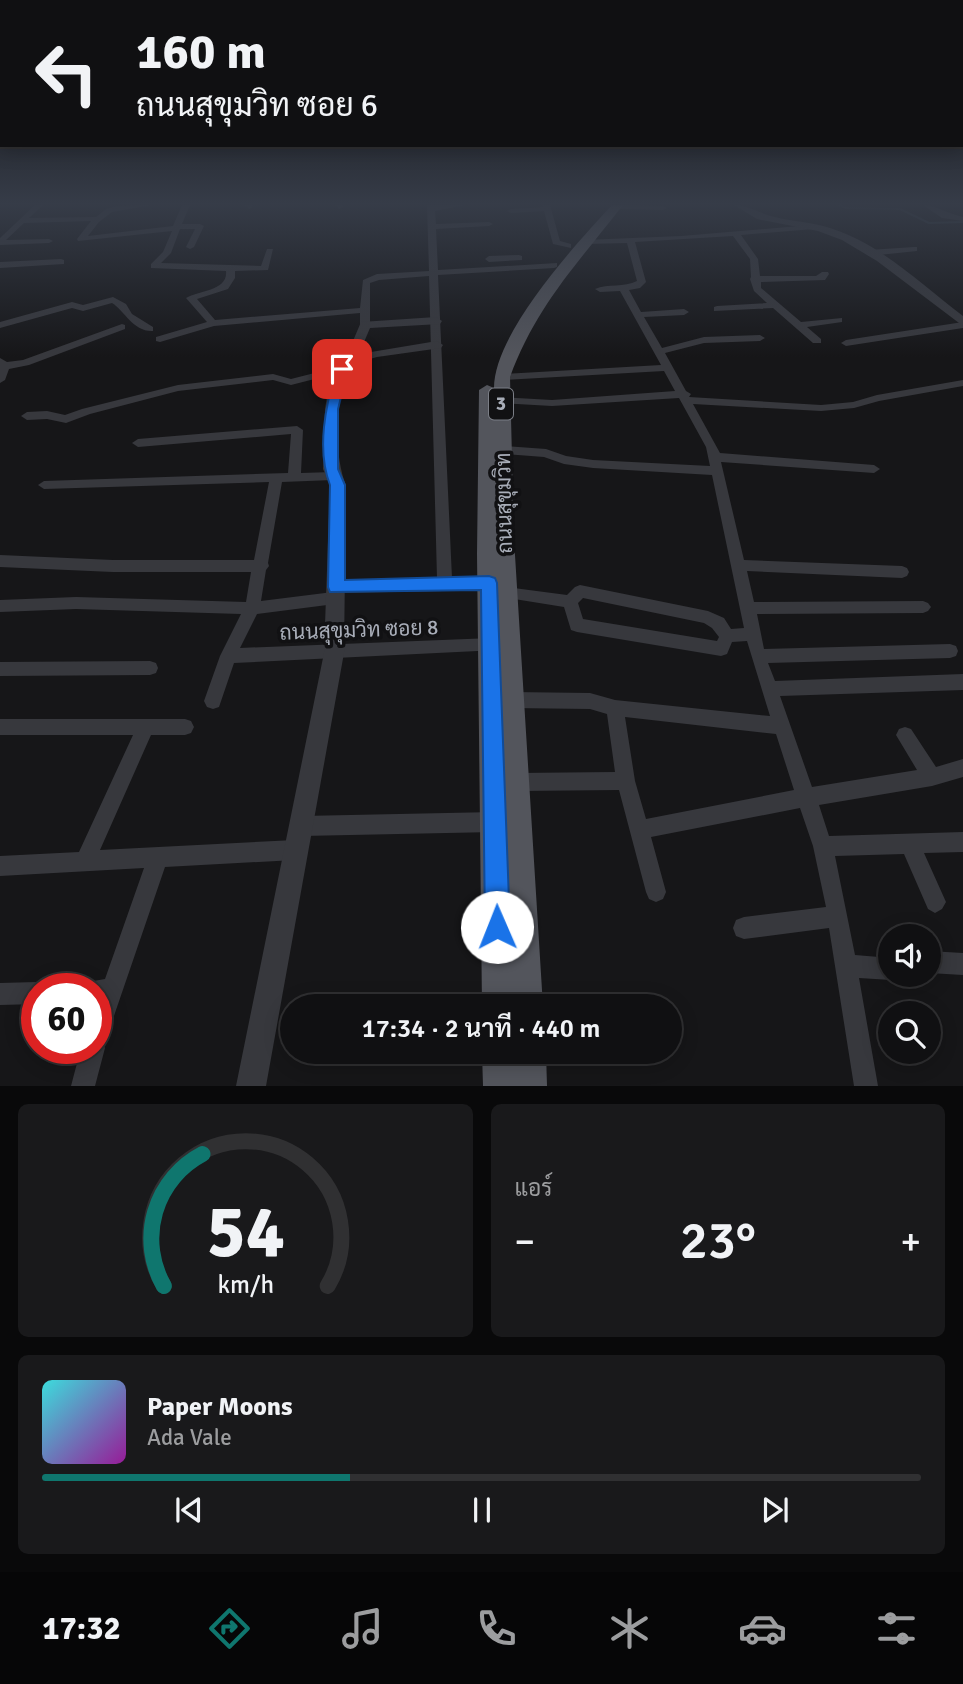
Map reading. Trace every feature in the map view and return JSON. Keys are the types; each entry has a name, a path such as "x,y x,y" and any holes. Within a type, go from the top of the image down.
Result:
{"main road":[{"name":"ถนนสุขุมวิท","path":"526,994 517,782 498,588 487,393 495,356 511,327 561,256"},
{"name":"ถนนสุขุมวิท","path":"499,994 492,645 498,588 504,450 502,377 509,356 535,307 576,256"},
{"path":"500,1064 501,1086"},
{"path":"528,1064 529,1086"}],"street":[{"path":"164,256 154,266 205,262 230,269 265,268 266,256"},
{"path":"433,256 445,585"},
{"path":"600,289 637,286 642,282 635,256"},
{"path":"752,256 757,270 754,279 757,289 817,341"},
{"path":"873,256 963,323"},
{"path":"489,259 556,262"},
{"path":"0,265 61,262"},
{"path":"251,1086 334,653 338,485 333,476 332,409 344,365 356,348 365,318 366,282 370,279 556,262"},
{"path":"213,323 191,298 225,287 231,278 230,269"},
{"path":"754,279 817,279 825,274"},
{"path":"622,288 707,437 758,656 823,846 847,966 866,1086"},
{"path":"0,325 72,305 83,308 113,300 123,306 128,316 149,329"},
{"path":"717,309 774,305"},
{"path":"637,315 684,312"},
{"path":"160,339 213,323 365,318 436,321"},
{"path":"798,325 839,320"},
{"path":"846,343 963,323"},
{"path":"0,380 3,363 24,363 122,327"},
{"path":"658,352 704,341 760,338"},
{"path":"27,416 47,415 66,419 86,411 178,388 273,377 291,382 309,379 376,353 437,345"},
{"path":"502,377 669,368"},
{"path":"501,400 552,403 686,397 821,408 854,405 877,398 963,383"},
{"path":"138,443 297,430 299,433 294,478"},
{"path":"504,450 546,453 564,460 593,464 715,464 874,469"},
{"path":"44,485 333,476"},
{"path":"213,701 228,656 252,608 262,566 276,479"},
{"path":"0,561 113,566 262,566"},
{"path":"737,565 902,572"},
{"path":"0,606 76,603 252,608 336,593 445,585 498,588 570,601"},
{"path":"570,601 580,590 708,617 718,623 727,636"},
{"path":"570,601 577,625 721,649 727,636"},
{"path":"746,608 923,607"},
{"path":"727,636 753,635"},
{"name":"ถนนสุขุมวิท ซอย 8","path":"228,656 492,645"},
{"path":"758,656 950,651"},
{"path":"0,670 150,668"},
{"path":"769,689 963,682"},
{"path":"511,700 590,701 615,708 783,726"},
{"path":"615,708 626,781 656,892"},
{"path":"0,727 185,727"},
{"path":"85,862 145,729"},
{"path":"905,736 932,777"},
{"path":"639,830 932,777 963,768"},
{"path":"517,782 626,781"},
{"path":"0,866 158,858 298,838 495,822"},
{"path":"823,846 963,842"},
{"path":"910,844 934,902"},
{"path":"110,973 158,858"},
{"path":"744,928 838,916"},
{"path":"941,963 963,964"},
{"path":"847,966 878,968"},
{"path":"0,995 21,994"},
{"path":"83,1086 89,1064"}],"route":[{"path":"342,369 337,379 332,409 331,469 338,485 336,587 489,583 494,703 497,927"}]}
